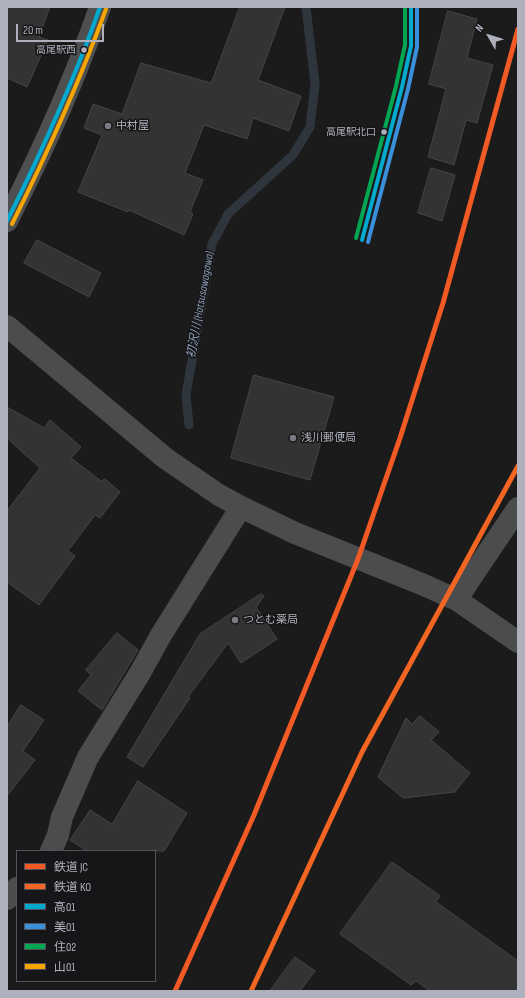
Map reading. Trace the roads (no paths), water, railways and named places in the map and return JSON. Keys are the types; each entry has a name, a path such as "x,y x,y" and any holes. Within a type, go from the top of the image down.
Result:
{"highway":[{"path":"7,221 63,102 100,7"}],"street":[{"path":"7,326 165,458 219,495 295,533 424,585 457,600 518,642"},
{"path":"50,850 58,835 62,817 88,757 140,673 161,635 241,507"},
{"path":"457,600 518,508"},
{"path":"7,899 16,889"}],"waterway":[{"name":"初沢川 (Hatsusawagawa)","path":"189,425 186,395 212,244 228,214 293,155 310,127 315,84 306,7"}],"rail line":[{"name":"JC","path":"175,991 254,815 358,559 400,438 443,303 518,29"},
{"name":"KO","path":"251,991 362,752 518,466"}],"place":[{"name":"高尾駅西","path":"84,50"},
{"name":"中村屋","path":"108,126"},
{"name":"高尾駅北口","path":"384,132"},
{"name":"浅川郵便局","path":"293,438"},
{"name":"つとむ薬局","path":"235,620"}]}
